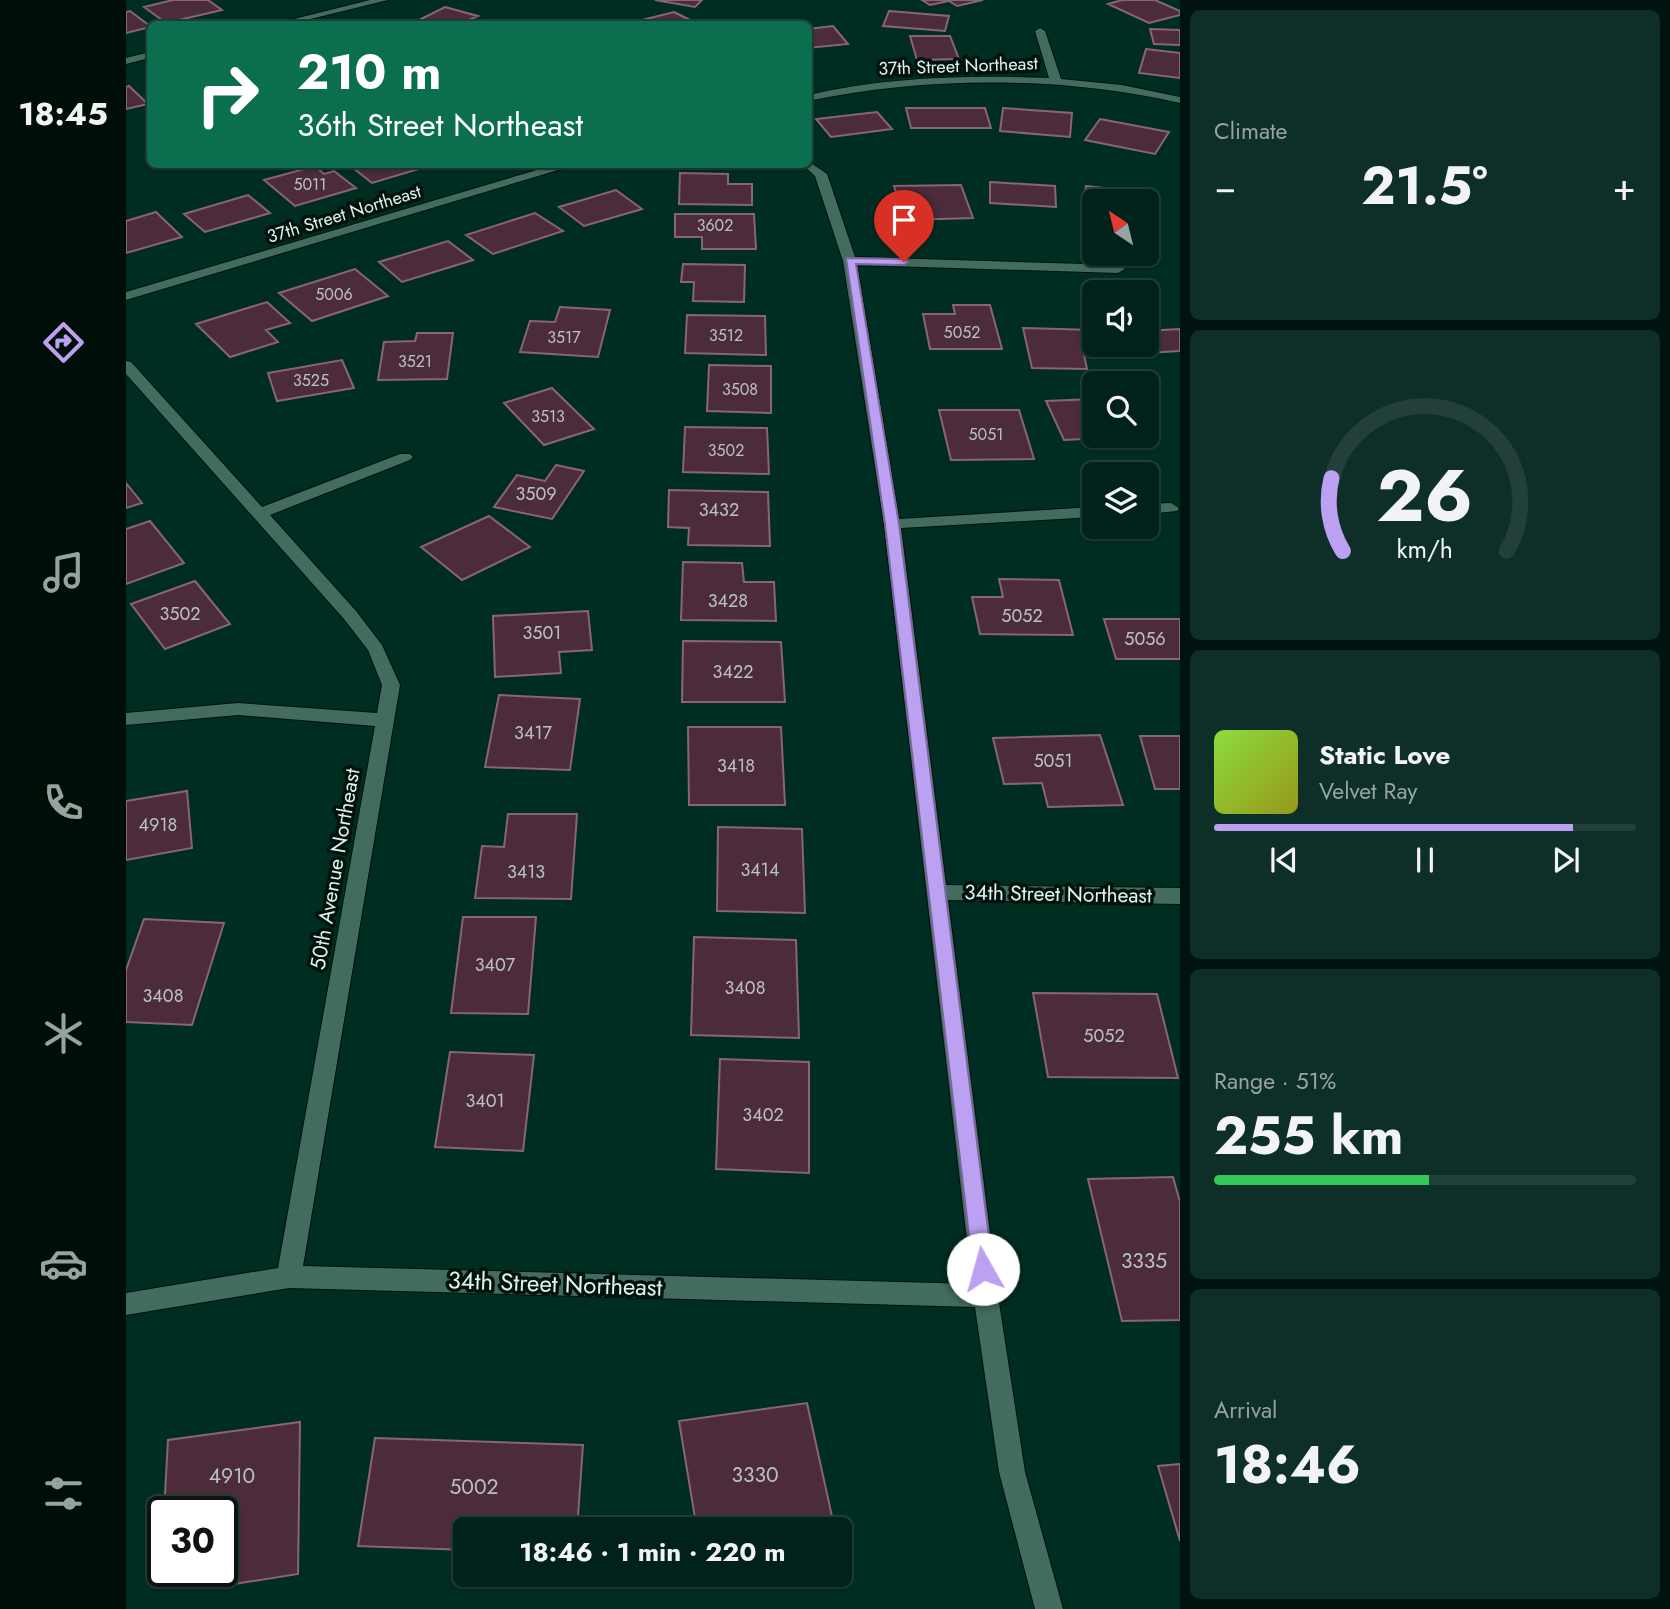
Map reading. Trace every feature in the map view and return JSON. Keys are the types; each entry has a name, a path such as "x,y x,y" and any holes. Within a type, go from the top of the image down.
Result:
{"street":[{"path":"292,21 383,0"},
{"name":"37th Street Northeast","path":"812,97 840,90 891,85 1012,80 1056,82 1040,31"},
{"path":"126,61 147,56"},
{"path":"1056,82 1130,90 1180,100"},
{"path":"812,167 821,174 850,261 892,524 986,1296 1012,1472 1049,1609"},
{"name":"37th Street Northeast","path":"126,296 558,168"},
{"path":"850,261 1118,269"},
{"name":"50th Avenue Northeast","path":"126,365 350,615 376,649 391,685 289,1277"},
{"path":"260,514 405,457"},
{"path":"1159,508 1171,508"},
{"path":"892,524 1082,514"},
{"path":"126,719 238,709 383,720"},
{"name":"34th Street Northeast","path":"935,892 1180,896"},
{"name":"34th Street Northeast","path":"126,1304 289,1277 986,1296"}],"building":[{"path":"173,0 208,0 222,10 163,21 144,7"},
{"path":"655,0 702,0 695,7"},
{"path":"922,0 983,0 957,6 949,1 930,5"},
{"path":"1122,0 1155,0 1180,11 1180,15 1149,23 1108,4"},
{"path":"445,7 478,16 467,21 417,21"},
{"path":"130,11 147,24 147,28 126,33 126,12"},
{"path":"889,11 949,16 945,31 883,26"},
{"path":"674,12 692,21 638,21"},
{"path":"833,26 848,44 812,48 812,29"},
{"path":"1150,29 1180,30 1180,45 1154,44"},
{"path":"910,36 950,36 959,59 917,60"},
{"path":"1146,49 1180,53 1180,78 1139,73"},
{"path":"129,86 147,104 126,109 126,87"},
{"path":"906,108 985,108 991,128 911,128"},
{"path":"1003,108 1072,113 1070,137 1000,131"},
{"path":"877,112 892,129 831,137 816,119"},
{"path":"1100,119 1169,132 1155,154 1085,140"},
{"path":"317,168 324,174 334,171 356,188 295,206 264,180"},
{"path":"353,168 422,168 372,183"},
{"path":"680,173 728,174 728,184 752,184 752,205 679,204"},
{"path":"990,182 1055,186 1056,207 990,203"},
{"path":"961,185 973,218 904,220 894,186"},
{"path":"1086,186 1113,189 1086,189"},
{"path":"616,190 642,209 584,226 559,207"},
{"path":"248,195 270,213 205,232 184,214"},
{"path":"156,212 182,237 126,253 126,221"},
{"path":"535,213 563,231 493,254 466,235"},
{"path":"675,214 754,214 756,249 702,249 702,237 675,237"},
{"path":"448,241 473,260 402,282 379,262"},
{"path":"683,264 745,265 744,302 693,301 694,282 681,282"},
{"path":"355,269 388,296 312,321 279,293"},
{"path":"267,302 290,323 266,330 278,342 230,357 196,324"},
{"path":"953,305 990,305 1002,349 930,349 923,314 955,314"},
{"path":"560,307 610,310 598,357 520,352 530,321 555,322"},
{"path":"687,315 765,316 766,355 685,353"},
{"path":"1023,328 1082,330 1082,357 1084,357 1087,369 1032,368"},
{"path":"1180,329 1180,351 1159,352 1159,330"},
{"path":"417,333 453,333 447,379 378,380 384,342 415,341"},
{"path":"342,360 354,388 277,401 268,373"},
{"path":"709,365 771,366 771,413 707,411"},
{"path":"552,388 594,429 544,445 504,403"},
{"path":"1082,400 1082,439 1064,440 1046,401"},
{"path":"939,410 1019,410 1034,459 951,460"},
{"path":"685,427 767,428 769,474 683,472"},
{"path":"556,465 584,471 552,519 494,507 517,475 545,481"},
{"path":"126,483 142,503 126,508"},
{"path":"669,490 768,492 770,546 688,545 689,528 668,527"},
{"path":"489,516 530,547 462,580 421,547"},
{"path":"150,521 184,563 126,584 126,529"},
{"path":"683,562 742,563 744,582 774,582 776,621 681,620"},
{"path":"999,579 1059,580 1073,635 980,634 972,597 1003,597"},
{"path":"195,581 230,624 165,649 131,604"},
{"path":"588,611 592,650 559,652 561,673 495,677 493,616"},
{"path":"1104,619 1180,619 1180,659 1116,659"},
{"path":"683,641 781,642 785,702 682,702"},
{"path":"499,695 580,699 570,770 485,767"},
{"path":"688,727 781,727 785,805 689,805"},
{"path":"1100,735 1123,805 1048,807 1042,783 1004,784 993,738"},
{"path":"1140,736 1180,736 1180,789 1155,789"},
{"path":"187,791 192,848 126,860 126,801"},
{"path":"508,814 577,814 571,899 475,898 482,846 504,847"},
{"path":"718,827 802,829 805,913 717,911"},
{"path":"463,917 536,917 528,1014 451,1013"},
{"path":"144,919 224,923 192,1025 126,1022 126,970"},
{"path":"694,937 796,940 799,1038 691,1035"},
{"path":"1033,993 1157,994 1178,1078 1048,1077"},
{"path":"450,1052 534,1055 523,1151 435,1147"},
{"path":"720,1059 809,1062 809,1173 716,1169"},
{"path":"1173,1177 1180,1202 1180,1320 1122,1321 1088,1179"},
{"path":"807,1403 832,1517 695,1517 679,1421"},
{"path":"300,1422 298,1574 238,1583 238,1496 165,1496 168,1440"},
{"path":"375,1438 583,1445 578,1517 453,1517 453,1550 358,1546"},
{"path":"1180,1464 1180,1541 1158,1466"}],"route":[{"path":"904,262 850,261 892,524 983,1269"}]}
